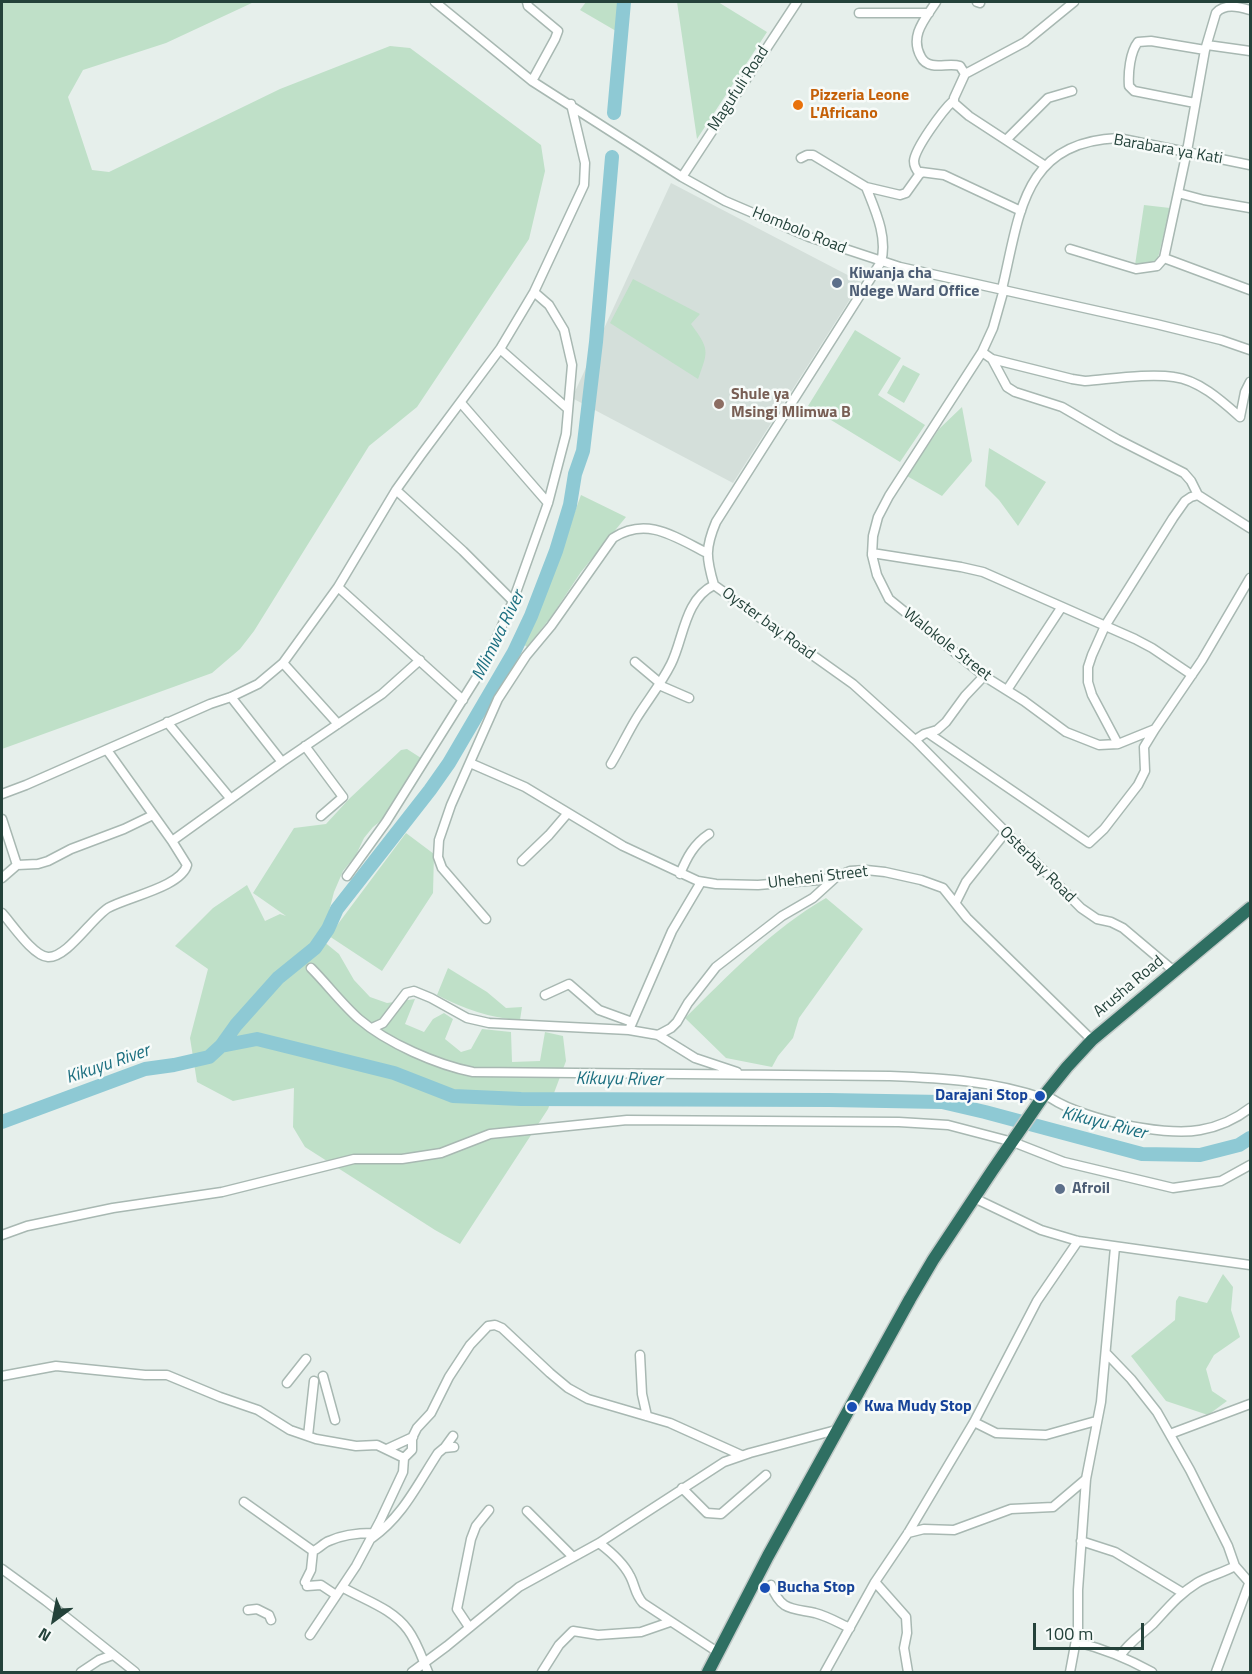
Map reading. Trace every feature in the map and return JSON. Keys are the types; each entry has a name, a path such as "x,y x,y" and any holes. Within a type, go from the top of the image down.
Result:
{"highway":[{"name":"Arusha Road","path":"708,1672 836,1430 921,1279 1042,1098 1092,1040 1251,908"}],"street":[{"name":"Hombolo Road","path":"435,2 532,81 682,177 725,201 809,237 881,262 1156,324 1251,350"},
{"path":"526,2 558,31 532,81"},
{"name":"Magufuli Road","path":"682,177 797,2"},
{"path":"936,2 916,34 915,42 923,61 932,65 954,64 960,66 965,74"},
{"path":"920,174 915,164 916,154 945,109 953,101 965,74 1025,42 1074,2"},
{"path":"1070,249 1136,269 1156,266 1164,258 1206,48 1216,13 1220,8 1232,6 1251,10"},
{"path":"860,12 929,13"},
{"path":"1195,103 1134,91 1129,86 1128,78 1138,42 1151,41 1251,51"},
{"path":"1006,140 1048,98 1072,91"},
{"path":"953,101 969,116 1044,165 1021,211 1003,289"},
{"path":"2,794 167,722 231,697 258,684 283,663 338,587 396,490 500,349 534,292 584,185 585,164 571,104"},
{"name":"Barabara ya Kati","path":"1044,165 1076,146 1103,139 1118,138 1251,165"},
{"path":"801,158 807,154 819,157 843,175 867,187 900,195 906,194 920,174 927,172 944,176 1021,211"},
{"path":"867,187 881,234 883,251 881,262"},
{"path":"1178,193 1251,208"},
{"path":"1164,258 1251,290"},
{"name":"Oyster bay Road","path":"881,262 716,522 708,541 707,553 714,585 853,684 915,740"},
{"name":"Walokole Street","path":"1003,289 993,328 982,352 889,496 878,517 873,536 872,553 877,575 889,599 984,676 1066,732 1099,745 1118,744 1155,729"},
{"path":"347,876 386,822 485,664 513,601 548,503 566,434 572,365 564,330 549,305 534,292"},
{"path":"500,349 568,409"},
{"path":"982,352 992,359 1041,373 1085,381 1174,376 1189,381 1224,402 1240,417 1245,392 1251,382"},
{"path":"992,359 1007,387 1014,393 1062,407 1117,439 1184,473 1198,495 1251,528"},
{"path":"461,403 548,503"},
{"path":"396,490 463,551 513,601"},
{"path":"1118,744 1088,682 1088,667 1106,626 1173,518 1185,501 1198,495"},
{"path":"486,920 449,878 438,857 439,840 451,805 498,699 526,656 551,626 613,538 625,531 641,527 654,529 707,553"},
{"path":"872,553 983,572 1152,648 1192,675"},
{"path":"928,733 1089,843 1104,829 1138,785 1144,771 1144,747 1192,675 1251,578"},
{"path":"610,764 671,664 698,596 714,585"},
{"path":"338,587 464,700"},
{"path":"1007,690 1061,608"},
{"path":"172,841 230,798 382,694 420,660"},
{"path":"635,662 659,684 689,698"},
{"path":"283,663 338,724"},
{"path":"915,740 937,730 946,722 965,696 984,676"},
{"path":"231,697 282,762"},
{"path":"167,722 230,798"},
{"name":"Osterbay Road","path":"915,740 1081,908 1097,919 1123,928 1174,971"},
{"path":"305,746 343,797 321,816"},
{"path":"2,914 35,950 50,957 57,955 78,938 100,914 110,907 159,887 183,874 187,865 107,750"},
{"name":"Uheheni Street","path":"470,763 525,787 623,846 680,874 702,882 758,885 835,877 850,871 885,872 921,880 943,888 967,918 1092,1040"},
{"path":"2,878 17,865 48,861 70,849 124,829 153,814"},
{"path":"522,861 567,814"},
{"path":"2,819 17,865"},
{"path":"956,902 966,882 1005,833"},
{"path":"680,874 692,849 699,840 709,834"},
{"path":"658,1035 677,1022 688,1003 716,967 782,916 813,898 835,877"},
{"path":"630,1026 672,931 702,882"},
{"path":"311,968 351,1011 372,1028 433,1061 473,1072 840,1074 949,1079 1023,1091 1083,1114 1174,1132 1199,1130 1217,1125 1234,1119 1251,1108"},
{"path":"545,995 569,984 599,1010 630,1026 658,1035 695,1058 746,1074"},
{"path":"372,1028 383,1023 406,993 414,991 467,1017 489,1023 630,1026"},
{"path":"2,1235 27,1226 113,1208 222,1192 354,1160 402,1159 441,1153 490,1134 627,1120 899,1122 948,1125 1015,1139 1064,1162 1173,1188 1221,1181 1251,1165"},
{"path":"974,1198 1041,1230 1078,1241 1251,1265"},
{"path":"825,1672 874,1582 908,1533 974,1422 1037,1301 1078,1241"},
{"path":"1070,1672 1077,1642 1086,1479 1101,1402 1115,1247"},
{"path":"310,1635 371,1537 398,1486 405,1458 412,1450 413,1437 417,1428 437,1403 462,1355 488,1326 495,1325 502,1328 550,1373 579,1395 670,1423 741,1455"},
{"path":"1106,1353 1145,1396 1170,1434 1228,1546 1235,1566 1250,1582 1237,1622 1216,1672"},
{"path":"640,1355 641,1385 647,1416"},
{"path":"287,1383 306,1359"},
{"path":"2,1376 56,1366 167,1375 258,1410 290,1430 349,1445 377,1445 405,1458"},
{"path":"308,1436 319,1379 335,1420"},
{"path":"1170,1434 1251,1404"},
{"path":"974,1422 996,1433 1046,1435 1096,1421"},
{"path":"412,1672 426,1668 470,1627 519,1587 599,1543 724,1461 836,1430"},
{"path":"313,1551 328,1541 352,1533 371,1537 387,1528 399,1516 438,1453 450,1447 453,1436"},
{"path":"387,1449 413,1437"},
{"path":"682,1488 707,1513 721,1514 766,1475"},
{"path":"908,1533 924,1529 954,1530 1011,1509 1053,1507 1086,1479"},
{"path":"244,1502 313,1551"},
{"path":"470,1627 457,1610 471,1539 476,1526 489,1510"},
{"path":"527,1511 573,1557"},
{"path":"1081,1541 1115,1552 1183,1593"},
{"path":"599,1543 614,1555 630,1575 638,1598 670,1622 719,1653"},
{"path":"313,1551 311,1570 306,1584 321,1585 339,1591 390,1613 409,1631 426,1668"},
{"path":"1120,1656 1127,1645 1152,1625 1166,1607 1183,1593 1198,1582 1235,1566"},
{"path":"3,1573 135,1672"},
{"path":"874,1582 906,1617 907,1632 904,1648 908,1672"},
{"path":"771,1585 776,1597 786,1606 796,1611 817,1614 850,1628"},
{"path":"248,1610 266,1613"},
{"path":"542,1672 559,1645 573,1631 598,1635 641,1632 670,1622"},
{"path":"1077,1642 1108,1650 1152,1672"},
{"path":"81,1672 92,1664 113,1655"}],"shaded area":[{"path":"671,183 861,282 733,483 572,398"}],"green space":[{"path":"2,2 254,2 166,43 83,70 68,97 92,170 109,172 280,89 390,46 410,48 541,145 545,171 529,239 417,407 369,446 254,631 240,649 212,673 2,749"},
{"path":"586,2 619,2 616,31 580,10"},
{"path":"677,2 718,2 767,32 697,139"},
{"path":"1144,205 1170,208 1157,262 1135,265"},
{"path":"633,279 700,314 691,324 705,350 704,362 698,379 610,323"},
{"path":"855,330 901,358 878,395 925,425 900,462 808,406"},
{"path":"903,365 920,374 904,403 887,393"},
{"path":"962,407 972,461 942,496 907,476 939,429"},
{"path":"989,448 1046,482 1018,526 999,500 985,486"},
{"path":"581,495 626,517 581,572 551,617 527,647 522,643 542,600"},
{"path":"407,749 421,758 382,820 364,838 356,855 343,871 334,892 327,919 317,936 339,954 354,980 370,997 387,1003 415,999 405,1024 424,1032 433,1019 444,1013 453,1019 445,1039 461,1052 471,1049 482,1029 511,1032 512,1062 540,1061 545,1032 563,1036 566,1061 548,1109 460,1244 305,1147 293,1127 294,1088 233,1101 197,1082 190,1038 208,969 175,946 213,908 247,885 265,921 280,914 286,916 253,893 294,828 326,824 401,750"},
{"path":"406,833 434,854 433,893 382,971 329,936"},
{"path":"826,898 863,929 799,1018 793,1038 772,1067 726,1058 685,1018 769,938"},
{"path":"448,968 487,992 506,1008 522,1007 520,1020 477,1012 437,995"},
{"path":"1223,1274 1233,1287 1231,1310 1240,1337 1214,1355 1206,1369 1212,1391 1227,1401 1208,1415 1166,1401 1131,1356 1175,1320 1176,1301 1179,1296 1207,1303"}],"waterway":[{"name":"Mlimwa River","path":"614,113 624,2"},
{"name":"Mlimwa River","path":"221,1046 236,1025 278,978 315,948 328,929 337,909 430,790 449,763 514,652 531,616 556,551 583,451 596,342 612,157"},
{"name":"Kikuyu River","path":"2,1122 145,1069 209,1057 221,1046 257,1039 394,1073 453,1096 521,1099 942,1102 1142,1154 1200,1155 1239,1145 1250,1138"}],"place":[{"name":"Pizzeria Leone L'Africano","path":"798,105"},
{"name":"Kiwanja cha Ndege Ward Office","path":"837,283"},
{"name":"Shule ya Msingi Mlimwa B","path":"719,404"},
{"name":"Darajani Stop","path":"1040,1096"},
{"name":"Afroil","path":"1060,1189"},
{"name":"Kwa Mudy Stop","path":"852,1407"},
{"name":"Bucha Stop","path":"765,1588"}]}
